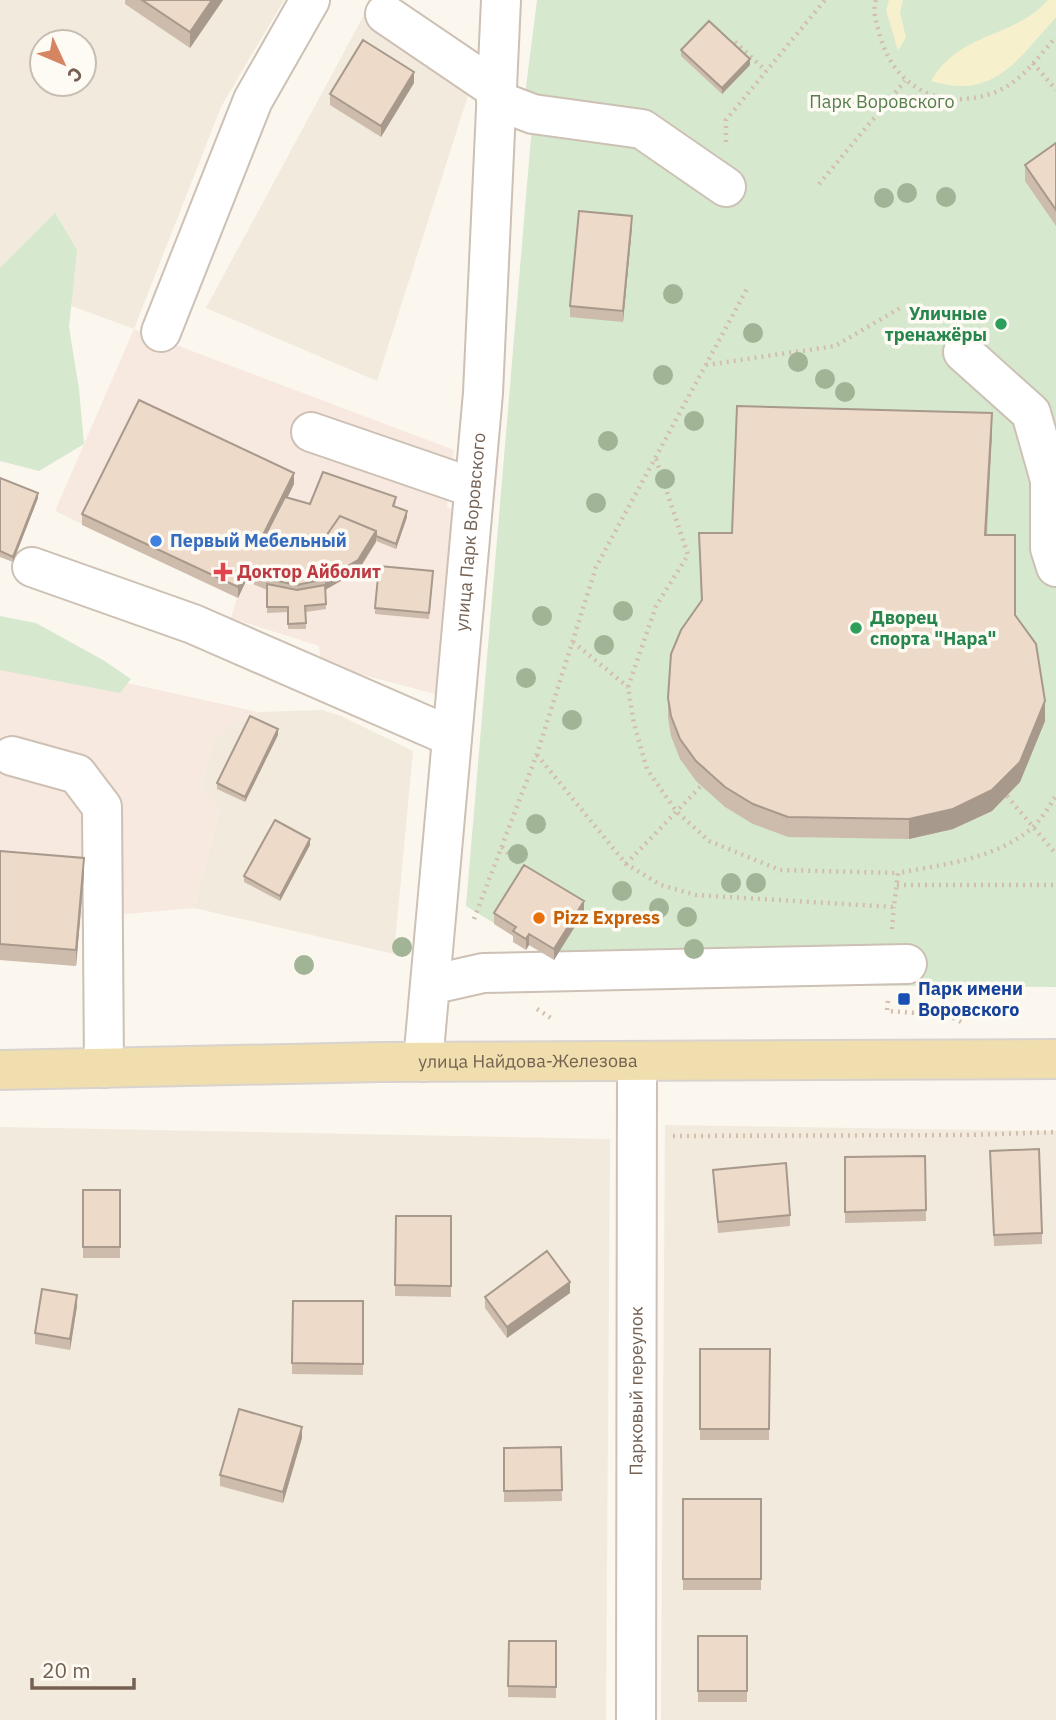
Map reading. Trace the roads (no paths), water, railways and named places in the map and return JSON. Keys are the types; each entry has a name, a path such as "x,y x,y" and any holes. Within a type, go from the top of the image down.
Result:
{"main road":[{"name":"улица Найдова-Железова","path":"0,1070 423,1062 1056,1059"}],"street":[{"path":"161,332 253,100 310,0"},
{"name":"улица Парк Воровского","path":"423,1062 483,393 501,0"},
{"path":"385,14 497,95 533,114 642,129 726,187"},
{"path":"963,352 1031,412 1050,480 1050,548 1056,567"},
{"path":"311,432 474,488"},
{"path":"32,567 192,624 452,737"},
{"path":"12,756 78,775 102,807 104,1068"},
{"path":"430,985 483,974 907,964"},
{"name":"Парковый переулок","path":"636,1720 637,1061"}],"place":[{"name":"Уличные тренажёры","path":"1001,324"},
{"name":"Первый Мебельный","path":"156,541"},
{"name":"Доктор Айболит","path":"223,572"},
{"name":"Дворец спорта \"Нара\"","path":"856,628"},
{"name":"Pizz Express","path":"539,918"},
{"name":"Парк имени Воровского","path":"904,999"}],"park label":[{"name":"Парк Воровского","path":"882,102"}]}
